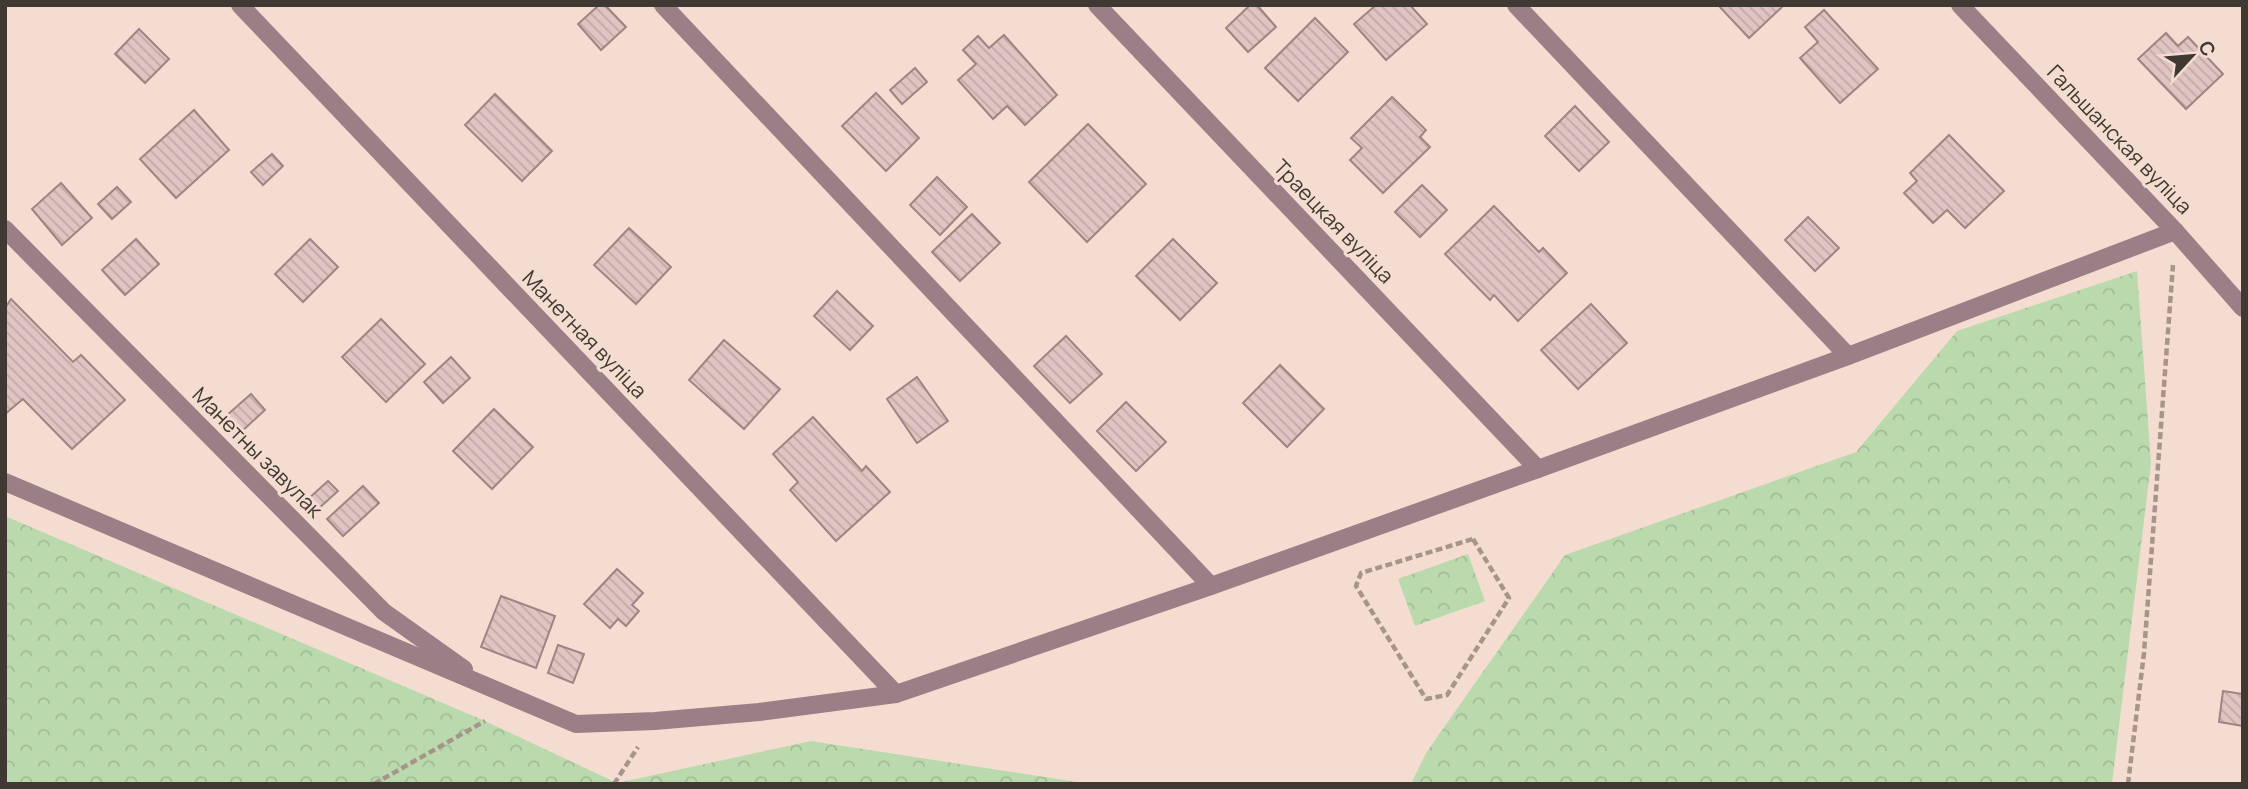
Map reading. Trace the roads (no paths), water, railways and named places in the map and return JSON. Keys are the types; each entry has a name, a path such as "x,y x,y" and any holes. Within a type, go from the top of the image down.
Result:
{"street":[{"name":"Манетная вуліца","path":"240,5 896,694"},
{"path":"663,5 1210,586"},
{"name":"Траецкая вуліца","path":"1097,5 1538,469"},
{"path":"1516,5 1848,356"},
{"name":"Гальшанская вуліца","path":"1961,5 2175,230 2243,308"},
{"name":"Манетны завулак","path":"5,229 384,612 493,689"},
{"path":"5,482 576,724 655,721 759,712 896,694 1538,469 1848,356 2175,230"}]}
